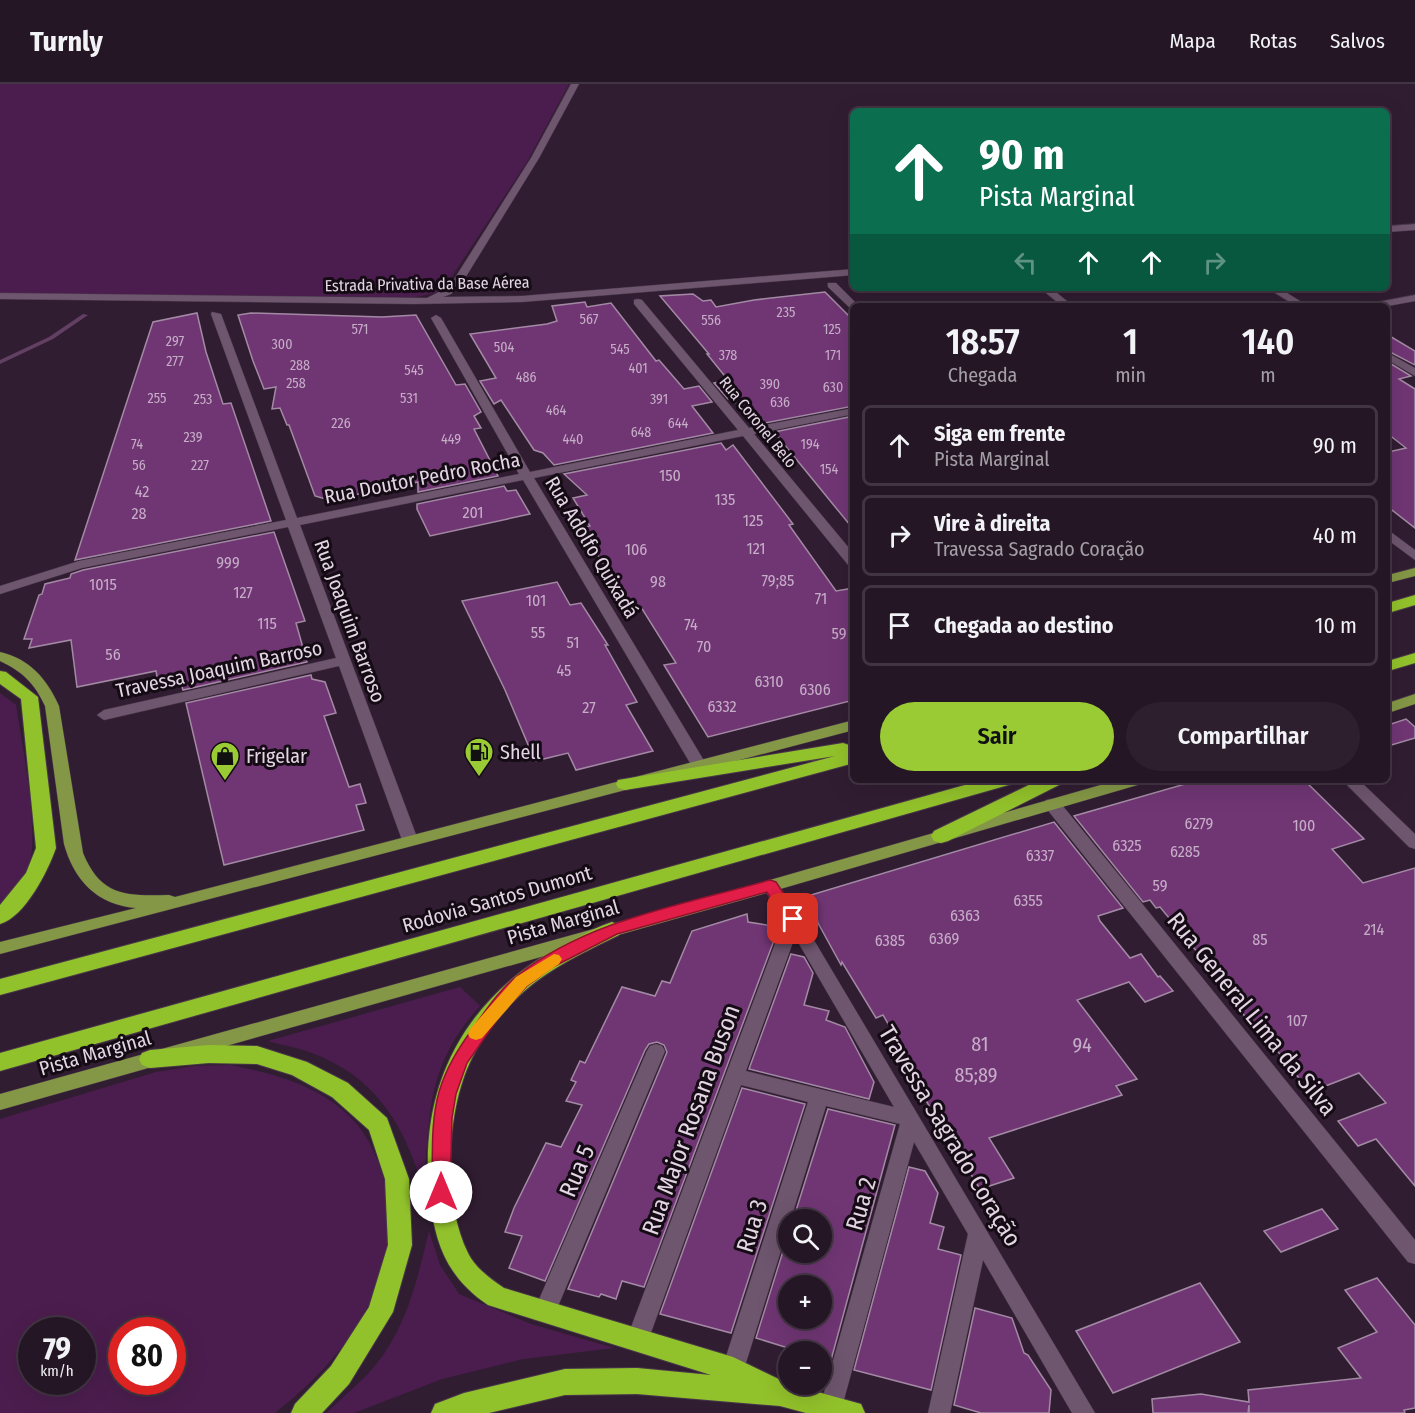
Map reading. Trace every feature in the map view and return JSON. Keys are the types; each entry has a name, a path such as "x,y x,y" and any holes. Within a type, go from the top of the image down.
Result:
{"highway":[{"path":"1390,607 1415,600"},
{"path":"1390,665 1415,658"},
{"path":"0,676 29,697 46,848 40,869 26,892 0,917"},
{"path":"625,784 850,748"},
{"path":"0,987 850,758"},
{"name":"Rodovia Santos Dumont","path":"0,1062 994,783"},
{"path":"941,836 1048,783"},
{"path":"612,930 547,963 521,981 474,1036 459,1060 447,1094 441,1156 441,1192 446,1226 459,1261 476,1282 497,1297 638,1338 733,1369 778,1392"},
{"path":"150,1059 209,1054 257,1055 299,1068 340,1090 379,1125 398,1179 400,1245 380,1312 340,1375 303,1413"},
{"path":"444,1413 464,1406 565,1382 637,1381 778,1393"},
{"path":"787,1395 841,1410"}],"main road":[{"path":"1390,578 1415,572"},
{"path":"0,656 19,663 34,675 44,686 52,705 72,844 76,859 89,881 99,889 122,900 187,902"},
{"path":"1390,707 1415,699"},
{"path":"0,948 187,902 410,840 850,726"},
{"name":"Pista Marginal","path":"0,1102 770,886 1126,783"}],"street":[{"path":"413,301 433,298 447,292 457,283 535,158 574,84"},
{"path":"1390,229 1415,227"},
{"name":"Estrada Privativa da Base Aérea","path":"0,296 413,301 522,299 850,272"},
{"path":"832,285 851,303"},
{"path":"1049,291 1064,303"},
{"path":"1277,291 1298,303"},
{"path":"1388,303 1415,298"},
{"name":"Rua Coronel Belo","path":"638,302 744,433 850,558"},
{"name":"Rua Joaquim Barroso","path":"216,314 410,840"},
{"name":"Rua Adolfo Quixadá","path":"436,318 527,477 698,764"},
{"path":"1390,357 1415,373"},
{"name":"Rua Doutor Pedro Rocha","path":"0,590 79,565 850,412"},
{"path":"1390,536 1415,556"},
{"name":"Travessa Joaquim Barroso","path":"104,714 344,661"},
{"path":"1353,783 1415,843"},
{"name":"Rua General Lima da Silva","path":"1052,804 1415,1255"},
{"name":"Travessa Sagrado Coração","path":"770,886 793,919 1084,1413"},
{"name":"Rua Major Rosana Buson","path":"638,1338 793,919"},
{"name":"Rua 5","path":"545,1311 656,1052"},
{"path":"736,1076 911,1119"},
{"name":"Rua 3","path":"733,1369 819,1098"},
{"name":"Rua 2","path":"841,1410 911,1119"},
{"path":"939,1413 978,1233"}],"shaded area":[{"path":"0,84 569,84 527,162 447,284 439,292 417,297 115,296 0,293"},
{"path":"0,693 16,705 29,788 32,835 28,867 16,887 0,904"},
{"path":"460,987 480,1006 462,1028 440,1071 430,1115 424,1192 417,1168 398,1125 371,1090 333,1062 304,1050 268,1041"},
{"path":"231,1065 263,1072 310,1089 350,1117 363,1132 373,1150 386,1189 389,1223 386,1256 377,1287 363,1316 345,1343 300,1392 275,1413 0,1413 0,1119 156,1072 194,1066"},
{"path":"429,1231 440,1265 459,1294 531,1324 614,1348 523,1359 442,1379 354,1413 326,1413 367,1375 391,1342 408,1307"}],"building":[{"path":"825,292 850,317 850,407 765,423 761,418 750,419 732,398 728,399 714,383 728,380 660,296 693,294 703,301 711,300 716,307"},
{"path":"585,302 587,307 611,303 656,361 659,360 684,389 699,386 712,402 692,406 713,433 554,465 543,453 534,450 501,400 494,404 480,381 496,378 470,334 547,324 557,321 552,306"},
{"path":"197,313 206,352 223,404 231,403 271,521 75,560 153,322"},
{"path":"251,313 382,317 416,315 456,385 465,384 481,412 474,416 481,428 474,429 498,476 418,492 418,482 329,500 315,496 289,425 280,408 272,409 276,387 264,389 253,361 238,315"},
{"path":"1390,336 1415,351 1415,365 1390,352"},
{"path":"1390,363 1411,376 1399,379 1415,389 1415,528 1390,509 1390,452 1406,448 1390,436"},
{"path":"850,417 850,525 774,432"},
{"path":"721,443 726,450 733,445 793,524 789,525 836,591 850,589 850,701 708,737 664,665 676,663 641,607 631,609 581,528 590,526 573,498 587,495 564,474"},
{"path":"504,486 507,491 516,490 530,514 430,536 417,509 417,504"},
{"path":"274,532 305,621 296,623 307,662 183,690 179,678 158,683 156,671 77,687 71,640 29,648 32,639 24,639 45,584 70,578 71,574 83,570"},
{"path":"557,582 570,605 581,603 608,645 605,645 637,702 626,705 653,751 576,770 568,753 535,761 505,690 462,601"},
{"path":"311,675 312,679 325,682 336,713 324,716 349,787 360,784 366,803 356,805 364,830 224,865 186,703"},
{"path":"1406,719 1415,727 1415,738 1390,745 1390,724"},
{"path":"1189,783 1307,783 1364,839 1332,849 1363,883 1415,868 1415,1186 1376,1139 1358,1146 1338,1121 1386,1103 1359,1073 1310,1092 1256,1024 1252,1026 1229,995 1232,994 1160,907 1156,908 1150,900 1143,902 1074,816"},
{"path":"1054,822 1123,908 1098,916 1100,921 1130,958 1141,954 1158,977 1160,976 1173,991 1145,1002 1129,982 1077,1000 1137,1079 1116,1086 1122,1095 989,1138 1014,1178 980,1189 892,1045 902,1048 883,1015 876,1018 842,962 841,965 818,923 811,895"},
{"path":"747,914 748,922 779,927 644,1287 622,1281 616,1299 601,1294 599,1297 568,1289 667,1052 664,1045 657,1042 649,1044 645,1050 545,1281 509,1268 522,1236 505,1232 514,1208 546,1143 561,1147 582,1105 566,1101 576,1082 571,1080 580,1061 585,1063 622,987 655,996 662,981 670,983 692,931"},
{"path":"791,954 804,957 813,973 804,1005 829,1011 826,1020 845,1027 874,1082 869,1099 749,1069"},
{"path":"742,1088 805,1104 731,1333 660,1314"},
{"path":"828,1109 895,1125 832,1356 832,1341 778,1341 778,1345 756,1338 779,1263 832,1263 832,1209 796,1209"},
{"path":"909,1167 925,1171 938,1193 930,1223 944,1227 938,1249 961,1255 931,1390 854,1370"},
{"path":"1322,1209 1338,1229 1281,1252 1264,1231"},
{"path":"1377,1278 1415,1325 1415,1408 1404,1410 1405,1413 1249,1413 1249,1405 1248,1413 1153,1413 1152,1399 1201,1394 1249,1402 1248,1390 1361,1378 1338,1348 1377,1332 1345,1290"},
{"path":"1200,1283 1240,1342 1113,1393 1076,1331"},
{"path":"975,1308 1012,1318 1024,1353 1028,1355 1051,1390 1049,1413 981,1413 954,1405"}],"waterway":[{"path":"0,362 51,338 85,315"}],"slow traffic":[{"path":"476,1034 521,981 554,959"}],"place":[{"name":"Shell","path":"479,778"},
{"name":"Frigelar","path":"225,782"}],"route":[{"path":"441,1192 441,1156 447,1094 459,1060 495,1009 521,981 547,963 612,930 770,886 793,919"}]}
